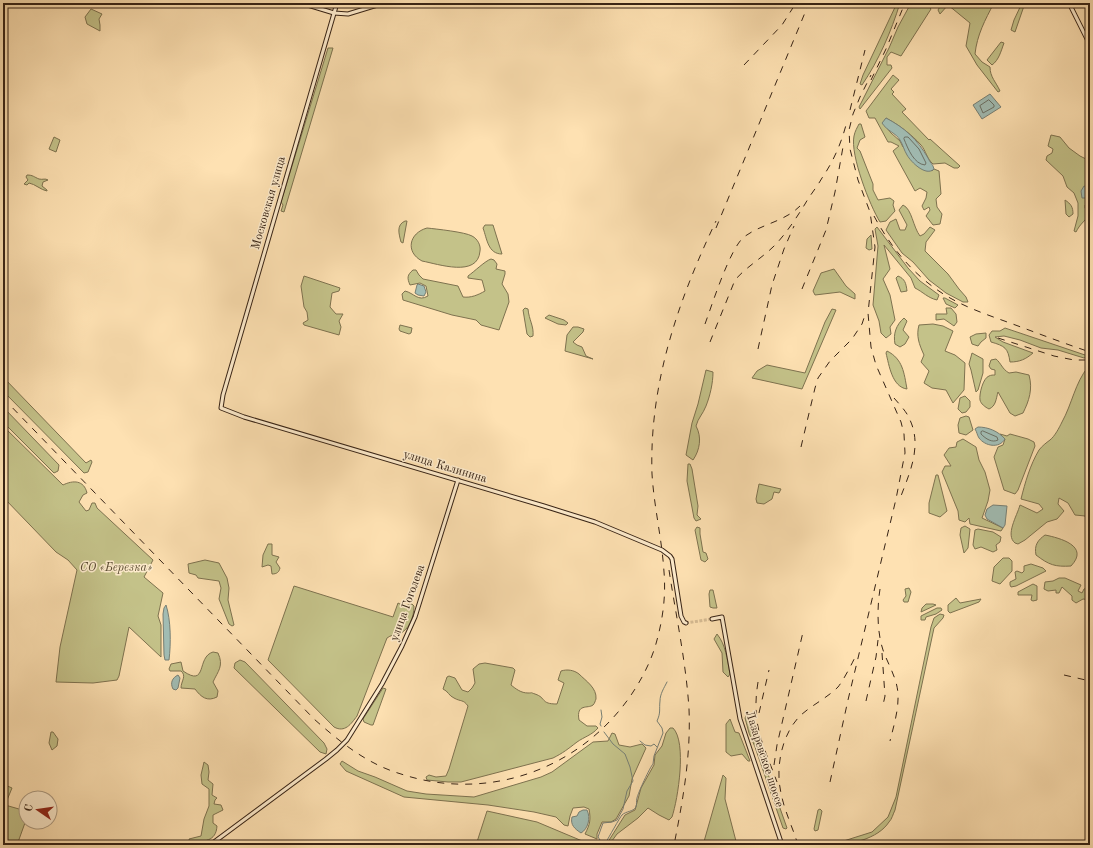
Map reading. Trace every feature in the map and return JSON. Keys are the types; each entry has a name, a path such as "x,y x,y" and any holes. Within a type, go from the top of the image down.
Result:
{"main road":[{"path":"301,3 334,13 343,14 354,13 384,3"},
{"name":"Московская улица","path":"221,408 223,395 337,3"},
{"path":"1068,3 1090,45"},
{"name":"улица Калинина","path":"221,408 244,417 595,522 662,550 672,559 681,616 686,623"},
{"name":"улица Гоголева","path":"210,845 344,744 382,684 409,633 458,480"},
{"name":"Лазаревское шоссе","path":"712,619 722,617 740,719 782,845"}],"green space":[{"path":"897,3 900,3 889,35 874,66 862,85 860,84 863,75"},
{"path":"911,3 926,3 931,9 901,56 891,52 887,57 887,65 891,65 892,68 860,109 859,107"},
{"path":"942,3 994,3 980,34 975,54 982,62 990,67 992,77 1000,91 998,92 977,65 966,46 970,23 948,5 940,14 938,10"},
{"path":"1022,3 1025,3 1015,32 1011,30"},
{"path":"91,9 102,14 99,19 100,31 87,24 85,17"},
{"path":"1001,42 1004,43 1001,52 992,65 987,60"},
{"path":"328,48 333,48 284,212 281,211 283,205 281,202"},
{"path":"893,75 899,80 891,89 894,92 892,94 906,109 902,112 929,140 930,139 960,166 958,168 954,168 945,163 933,164 929,160 923,147 917,141 905,130 886,118 883,123 900,141 903,147 932,171 934,169 939,171 941,194 936,199 937,207 942,214 940,224 933,225 926,216 930,210 929,207 924,210 922,206 927,192 920,188 915,191 893,151 899,146 888,142 875,118 869,118 866,111"},
{"path":"859,124 861,124 865,137 860,140 857,148 860,151 873,184 873,190 878,200 890,198 894,201 893,205 895,211 886,221 880,222 866,193 858,167 855,155 854,134"},
{"path":"1051,135 1060,137 1069,148 1090,161 1090,187 1089,186 1087,196 1090,193 1090,202 1085,205 1085,208 1090,214 1076,232 1074,231 1078,216 1078,203 1074,193 1067,187 1063,176 1046,160 1047,156 1052,153 1053,149 1048,146"},
{"path":"54,137 60,140 56,152 49,149"},
{"path":"27,175 48,180 43,182 42,186 47,191 29,183 27,185 24,184 28,180 26,177"},
{"path":"1065,200 1073,209 1073,214 1069,217 1066,214"},
{"path":"903,205 908,210 920,236 930,227 935,230 926,242 925,251 948,274 966,297 968,302 963,302 946,293 929,280 913,262 902,253 886,230 890,222 896,219 900,230 905,230 907,225 899,210"},
{"path":"407,221 403,243 401,242 399,227"},
{"path":"485,225 493,225 502,254 491,249 483,228"},
{"path":"877,227 908,268 920,281 939,295 937,300 915,288 911,278 884,245 890,269 883,279 890,295 895,320 890,327 891,334 886,338 881,333 879,321 873,305 878,246 875,229"},
{"path":"427,228 463,233 474,237 479,243 480,247 478,259 465,267 447,266 422,261 413,253 411,243 416,234"},
{"path":"871,235 872,249 869,250 866,248 867,239"},
{"path":"491,259 497,264 496,269 505,271 502,284 508,294 509,302 499,330 481,325 476,320 452,315 403,300 402,294 405,291 419,298 425,298 428,296 426,286 420,283 410,285 408,277 413,270 416,270 423,279 458,286 463,297 472,297 480,294 485,291 482,280 468,278 468,276"},
{"path":"834,269 846,286 855,294 855,299 840,292 815,295 813,291 821,273"},
{"path":"304,276 340,288 339,291 332,293 330,307 336,314 343,314 339,321 341,327 339,335 304,325 303,323 308,320 307,312 304,307 301,286"},
{"path":"898,276 905,282 907,291 901,292 896,278"},
{"path":"943,298 958,305 955,308 946,304"},
{"path":"525,308 528,309 533,329 533,336 530,337 527,334 523,310"},
{"path":"946,308 951,308 956,314 957,322 954,326 944,319 936,320 936,314 947,314"},
{"path":"832,309 836,310 802,389 752,378 757,371 767,365 805,373 825,322"},
{"path":"549,315 564,320 568,323 566,325 558,324 545,318"},
{"path":"904,318 907,321 903,330 909,337 905,344 900,347 895,344 894,340 897,327"},
{"path":"933,324 943,326 953,331 945,351 955,355 965,363 964,390 953,403 946,390 932,388 924,383 929,371 921,362 924,355 918,340 918,329 919,325"},
{"path":"400,325 412,328 411,333 409,334 400,331"},
{"path":"573,327 584,329 573,342 582,347 586,356 593,359 565,351 567,335"},
{"path":"1005,328 1088,356 1084,358 1058,350 1041,348 1004,336 995,337 1003,342 1033,353 1023,360 1010,362 1005,348 991,342 989,335 992,331 1000,331"},
{"path":"986,333 986,338 978,346 972,344 970,337 976,334"},
{"path":"887,351 900,362 904,372 907,389 898,384 892,375 888,363"},
{"path":"972,353 983,359 983,373 976,392 969,364"},
{"path":"996,359 1009,373 1016,372 1029,375 1031,385 1030,395 1023,413 1015,416 1010,413 998,392 996,400 991,408 989,409 983,405 981,401 980,397 983,383 987,377 995,375 995,370 991,369 989,366 991,360"},
{"path":"1088,367 1090,367 1090,522 1087,522 1085,516 1075,515 1068,503 1059,498 1058,504 1064,511 1057,519 1047,522 1018,544 1015,543 1012,540 1011,530 1020,505 1037,513 1043,509 1039,504 1021,499 1030,468 1039,450 1052,438 1058,429 1080,380"},
{"path":"706,370 713,372 712,385 706,406 696,426 700,439 697,452 693,460 686,455 692,423"},
{"path":"3,377 86,463 91,460 92,462 88,472 84,473 3,391"},
{"path":"965,396 970,401 970,407 966,412 962,413 958,409 960,398"},
{"path":"3,407 59,465 58,471 54,473 3,422"},
{"path":"966,416 969,417 973,430 966,435 959,433 958,425 960,418"},
{"name":"СО «Березка»","path":"3,426 63,485 71,482 81,483 86,489 87,493 83,495 79,502 86,511 89,510 92,503 95,503 97,508 153,560 144,577 163,593 158,616 161,625 161,657 129,627 117,680 93,683 56,682 60,647 77,570 68,560 56,552 4,498"},
{"path":"1000,434 1007,436 1010,434 1028,439 1034,442 1035,446 1018,490 1015,494 1004,490 994,457 998,447 1003,445 1005,439"},
{"path":"963,439 976,447 990,490 982,518 1003,528 1001,531 970,524 969,518 965,522 959,520 958,511 942,472 945,466 951,466 944,455 949,448 956,447 957,442"},
{"path":"688,464 690,464 692,469 698,506 697,515 701,519 696,521 694,518 687,481"},
{"path":"936,475 938,475 947,511 940,517 929,513 929,503"},
{"path":"759,484 781,489 779,493 774,492 772,499 764,504 757,503 756,499"},
{"path":"965,526 970,529 968,548 964,553 960,535 961,528"},
{"path":"697,527 700,528 703,552 706,553 708,559 705,562 701,560 695,530"},
{"path":"978,529 993,532 1001,537 1000,542 996,545 997,550 993,552 981,547 975,549 973,545 975,530"},
{"path":"1045,535 1065,541 1075,548 1077,553 1076,559 1071,566 1052,565 1036,555 1037,543"},
{"path":"268,544 272,544 272,555 279,557 276,562 280,568 275,574 272,574 271,566 268,565 262,567 263,555"},
{"path":"1003,558 1009,558 1012,561 1012,571 1000,584 992,581 994,567"},
{"path":"205,560 219,563 227,578 229,588 228,600 234,625 232,626 229,624 219,599 221,588 219,581 198,578 196,575 189,573 188,564"},
{"path":"1031,564 1043,568 1046,571 1011,587 1010,582 1016,579 1015,572 1017,571 1022,573 1024,571 1024,566"},
{"path":"1059,578 1065,578 1081,585 1078,591 1082,593 1084,589 1090,587 1090,600 1083,599 1076,603 1072,600 1072,596 1062,587 1059,593 1056,593 1056,590 1048,591 1044,589 1045,582 1053,581"},
{"path":"1033,584 1037,586 1037,600 1031,600 1032,595 1018,595 1018,592"},
{"path":"294,586 393,617 398,603 404,606 412,604 414,606 412,619 406,629 399,634 387,638 357,716 350,725 345,728 338,729 334,727 268,660"},
{"path":"909,588 911,592 908,602 904,602 903,600 906,596 905,589"},
{"path":"710,590 713,590 717,608 710,607"},
{"path":"956,598 960,603 981,599 979,602 950,613 948,611 948,605"},
{"path":"926,604 936,605 921,612 922,608"},
{"path":"937,608 941,608 942,610 936,614 926,617 925,620 921,620 921,616"},
{"path":"940,614 944,615 934,628 895,810 892,818 884,828 871,837 847,844 831,845 872,832 888,817 896,797 931,627 934,618"},
{"path":"717,634 726,652 730,674 728,677 723,672 722,653 714,639"},
{"path":"213,652 218,653 220,658 220,668 213,682 218,691 217,697 207,699 195,689 181,688 184,675 181,671 170,671 169,669 171,664 181,662 183,671 196,676 199,674 205,659"},
{"path":"240,660 245,662 324,743 327,749 326,754 320,752 234,668 235,663"},
{"path":"485,663 513,668 515,670 511,685 521,692 532,693 552,704 557,704 564,683 558,680 561,671 570,670 579,674 595,691 596,699 593,705 579,711 579,720 587,726 596,726 598,728 553,758 461,782 427,780 426,777 429,775 436,777 446,776 468,706 463,701 452,697 443,689 447,677 449,676 455,678 462,690 468,692 475,683 473,669 479,664"},
{"path":"383,688 386,689 373,725 364,722 363,719"},
{"path":"748,712 757,743 787,828 786,829 783,828 749,733 745,718"},
{"path":"730,719 735,732 739,733 750,761 748,761 742,754 731,756 726,752 726,724"},
{"path":"670,728 673,728 680,745 679,785 672,817 669,820 648,808 638,818 617,834 609,845 606,845 625,815 635,810 641,788 654,765 655,755 662,746 666,733"},
{"path":"51,732 53,732 58,739 57,746 52,750 49,743"},
{"path":"612,733 615,734 619,745 630,747 642,744 646,748 632,779 629,796 616,819 611,822 602,822 597,834 597,839 585,834 589,825 590,816 589,809 584,807 573,808 568,826 564,825 556,817 534,812 488,805 404,797 346,771 340,764 342,761 358,771 407,791 426,794 474,797 541,777 552,772 593,742 608,741"},
{"path":"204,762 208,765 208,780 213,784 212,795 217,798 214,804 221,805 223,810 213,815 213,823 217,826 212,838 190,843 189,839 201,836 204,819 209,806 209,789 202,784 201,775"},
{"path":"723,775 726,778 725,799 737,845 703,845"},
{"path":"3,784 12,788 5,805 18,809 18,830 22,830 17,845 3,845"},
{"path":"820,809 822,811 818,830 815,831 814,829 818,810"},
{"path":"487,811 537,822 587,843 586,845 476,845"}],"water":[{"path":"990,94 1001,107 982,119 973,105"},
{"path":"886,118 905,130 915,140 924,151 934,169 931,171 923,170 912,161 898,138 882,123"},
{"path":"1084,186 1090,187 1090,193 1085,198 1082,198 1081,191"},
{"path":"418,284 424,286 426,292 424,296 415,293"},
{"path":"978,427 993,430 1005,439 996,445 985,443 978,436 975,429"},
{"path":"993,505 1007,506 1005,525 1003,528 987,519 985,515 987,509"},
{"path":"166,605 170,632 169,660 165,660 164,655 163,614"},
{"path":"178,675 180,678 178,688 176,690 173,689 172,683 173,679"},
{"path":"587,810 589,820 587,826 581,833 574,826 572,817 577,816 579,812"}],"waterway":[{"path":"598,845 600,842 606,842 622,815 636,807 638,795 653,764 654,756 663,733 662,728 657,721 662,691 667,682"},
{"path":"601,710 601,726"},
{"path":"600,842 598,837 603,823 617,820 623,809 627,791 633,781 625,754 613,744 604,732"},
{"path":"640,741 645,745 651,746 654,744 657,747"}],"tunnel":[{"path":"686,623 712,619"}],"railway":[{"path":"744,65 782,25 796,3"},
{"path":"716,228 809,3"},
{"path":"871,80 905,3"},
{"path":"850,110 865,50"},
{"path":"830,782 896,499 905,453 904,434 901,422 876,365 871,347 868,313 875,247 870,212 858,180 850,149 849,130 853,114 871,75"},
{"path":"710,342 735,280 772,248 792,224 830,166 842,139 846,125"},
{"path":"802,289 826,230 843,147"},
{"path":"705,324 727,264 739,243 744,237 787,216 800,206"},
{"path":"874,216 886,237 900,256 926,282 944,295 981,313 1090,352"},
{"path":"3,398 314,719 344,744 365,758 389,770 433,782 465,784 497,782 527,774 556,762 583,745 608,723 629,698 638,685 649,663 661,623 665,589 663,560 652,474 652,441 655,408 661,375 678,312 702,251 716,221"},
{"path":"758,349 772,285 784,249 794,226"},
{"path":"801,447 818,378 830,361 852,339 862,324 866,312"},
{"path":"998,338 1054,356 1074,360 1090,360"},
{"path":"894,398 909,417 915,439 915,449 911,468 901,496"},
{"path":"669,570 683,656 689,709 688,760 674,845"},
{"path":"880,589 878,612 881,643 898,692 897,709 890,741"},
{"path":"774,765 777,745 803,632"},
{"path":"866,701 876,657 878,640"},
{"path":"882,653 885,696 883,705"},
{"path":"798,845 784,806 779,783 780,762 785,741 794,722 838,687 856,655"},
{"path":"759,713 769,670"},
{"path":"1064,675 1090,681"},
{"path":"758,682 756,697 757,723 763,745 777,782"}]}
